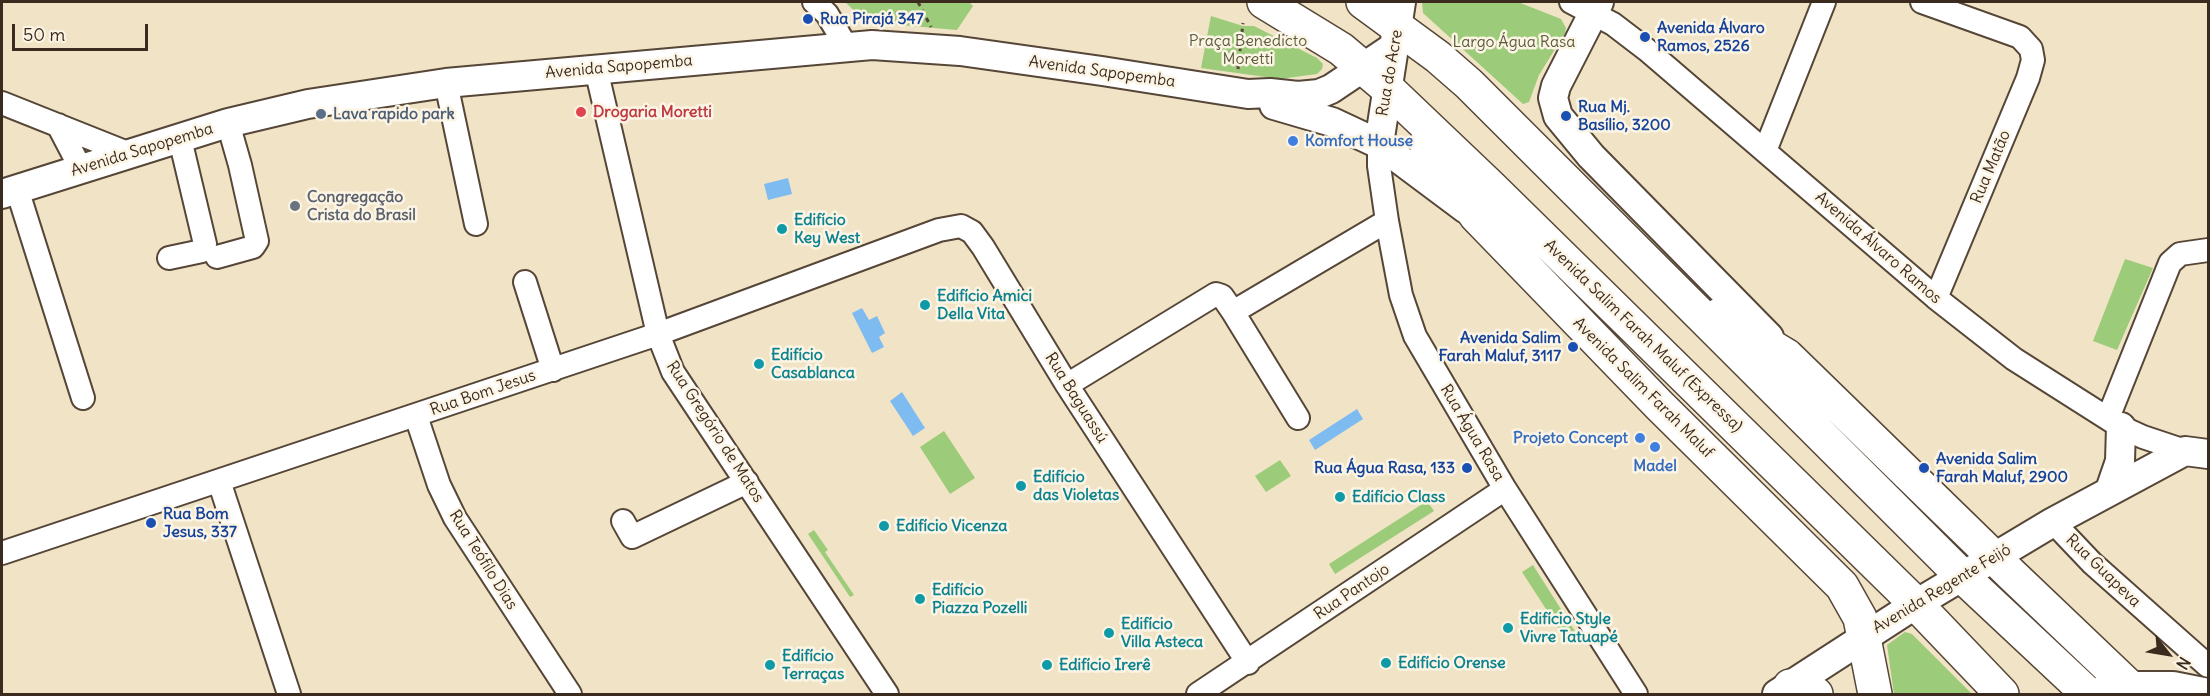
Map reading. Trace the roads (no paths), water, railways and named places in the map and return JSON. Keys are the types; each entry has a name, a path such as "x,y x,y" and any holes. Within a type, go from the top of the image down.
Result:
{"highway":[{"path":"1363,2 1398,25 1469,84 1962,576 2088,694"},
{"name":"Avenida Salim Farah Maluf (Expressa)","path":"1253,12 1341,49 1387,88 1916,604 2002,694"},
{"name":"Avenida Salim Farah Maluf","path":"1387,88 1476,216 1683,429 1842,586 1855,605 1865,636 1875,694"},
{"path":"1676,290 1787,356 2132,690"}],"main road":[{"path":"1588,5 1556,86 1553,98 1558,116 1591,156 1787,356"},
{"name":"Avenida Sapopemba","path":"9,191 228,123 308,104 446,83 846,46 872,45 960,51 1102,71 1242,85 1270,93 1298,96 1319,94 1339,84 1363,67 1398,25"},
{"name":"Rua do Acre","path":"1379,144 1398,25"},
{"name":"Avenida Sapopemba","path":"1242,85 1266,103 1332,122 1379,144 1476,216"},
{"path":"2110,490 2120,461 2115,422"},
{"name":"Avenida Regente Feijó","path":"1794,692 1865,636 2053,522 2110,490 2197,453"},
{"path":"2088,694 2173,686 2208,693"}],"street":[{"path":"814,2 827,14 846,46"},
{"path":"1765,151 1824,2"},
{"name":"Rua Matão","path":"1922,2 2020,37 2031,49 2033,60 2028,78 1936,298"},
{"name":"Avenida Álvaro Ramos","path":"1588,5 1647,50 1936,298 2014,359 2143,437 2197,453"},
{"name":"Rua Gregório de Matos","path":"597,69 658,334 673,372 887,694"},
{"path":"446,83 476,224"},
{"path":"2,103 130,153"},
{"path":"217,257 253,247 257,241 228,123"},
{"path":"58,125 81,169"},
{"path":"169,258 202,251 205,244 180,139"},
{"name":"Rua Água Rasa","path":"1379,144 1379,166 1387,221 1401,295 1412,328 1427,359 1505,489 1636,694"},
{"path":"9,191 83,398"},
{"path":"1233,312 1387,221"},
{"name":"Rua Bom Jesus","path":"2,553 553,370 658,334 939,230 961,226"},
{"name":"Rua Baguassú","path":"961,226 972,232 983,247 1067,385 1248,663"},
{"path":"2115,422 2170,263 2180,254 2208,250"},
{"path":"525,282 553,370"},
{"path":"1067,385 1213,295 1222,296 1298,418"},
{"name":"Rua Teófilo Dias","path":"416,416 442,492 455,518 570,694"},
{"path":"219,482 289,694"},
{"path":"623,521 632,537 747,482"},
{"name":"Rua Pantojo","path":"1198,694 1248,663 1505,489"},
{"name":"Rua Guapeva","path":"2053,522 2092,563 2208,666"}],"water":[{"path":"788,178 792,194 768,200 764,184"},
{"path":"862,308 869,320 877,316 885,333 879,337 884,347 872,353 852,313"},
{"path":"902,392 925,428 913,436 890,401"},
{"path":"1357,409 1363,419 1315,450 1309,440"}],"place":[{"name":"Rua Pirajá 347","path":"808,19"},
{"name":"Avenida Álvaro Ramos, 2526","path":"1645,37"},
{"name":"Drogaria Moretti","path":"581,112"},
{"name":"Lava rapido park","path":"321,114"},
{"name":"Rua Mj. Basílio, 3200","path":"1566,116"},
{"name":"Komfort House","path":"1293,141"},
{"name":"Congregação Crista do Brasil","path":"295,206"},
{"name":"Edifício Key West","path":"782,229"},
{"name":"Edifício Amici Della Vita","path":"925,305"},
{"name":"Avenida Salim Farah Maluf, 3117","path":"1573,347"},
{"name":"Edifício Casablanca","path":"759,364"},
{"name":"Projeto Concept","path":"1640,438"},
{"name":"Madel","path":"1655,447"},
{"name":"Rua Água Rasa, 133","path":"1467,468"},
{"name":"Avenida Salim Farah Maluf, 2900","path":"1924,468"},
{"name":"Edifício das Violetas","path":"1021,486"},
{"name":"Edifício Class","path":"1340,497"},
{"name":"Rua Bom Jesus, 337","path":"151,523"},
{"name":"Edifício Vicenza","path":"884,526"},
{"name":"Edifício Piazza Pozelli","path":"920,599"},
{"name":"Edifício Style Vivre Tatuapé","path":"1508,628"},
{"name":"Edifício Villa Asteca","path":"1109,633"},
{"name":"Edifício Orense","path":"1386,663"},
{"name":"Edifício Terraças","path":"770,665"},
{"name":"Edifício Irerê","path":"1047,665"}],"park label":[{"name":"Largo Água Rasa","path":"1514,42"},
{"name":"Praça Benedicto Moretti","path":"1248,50"}]}
